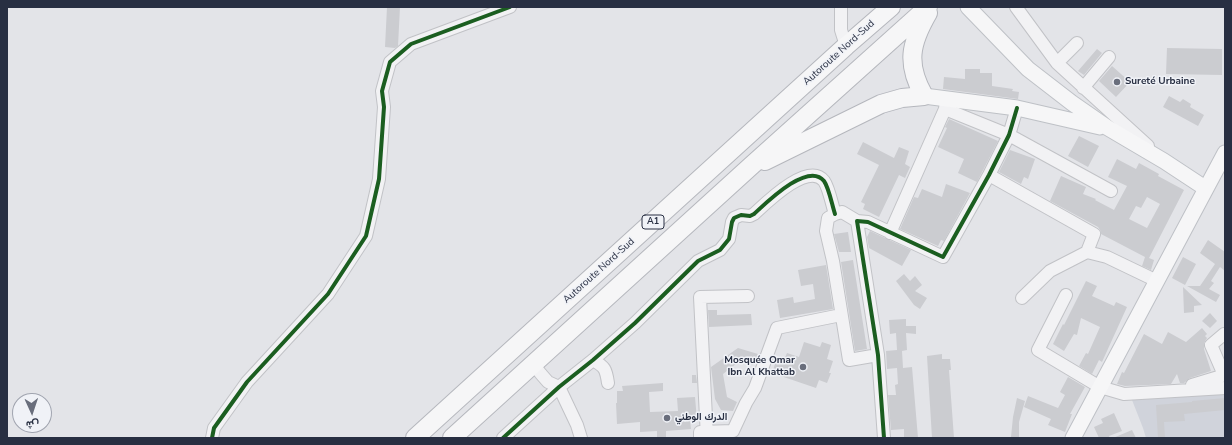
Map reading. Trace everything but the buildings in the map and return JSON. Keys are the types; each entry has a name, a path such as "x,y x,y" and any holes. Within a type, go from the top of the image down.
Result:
{"highway":[{"name":"Autoroute Nord-Sud","path":"415,438 846,46 891,7"},
{"name":"A1","path":"452,438 750,166 928,7"},
{"path":"750,166 764,162 881,104 902,98 924,96 913,72 913,45 917,33 932,7"}],"main road":[{"path":"971,10 1028,69 1072,103 1108,128 1164,161 1205,188"},
{"path":"924,96 946,104 1017,108 1108,128"},
{"path":"1073,438 1225,153"}],"street":[{"path":"212,438 214,428 248,382 328,294 366,236 378,179 384,107 382,91 390,62 411,44 510,7"},
{"path":"841,7 841,30 846,46"},
{"path":"1016,7 1057,63 1164,161"},
{"path":"1057,63 1077,43"},
{"path":"1083,88 1109,57"},
{"path":"890,233 946,104 1009,135 1111,191"},
{"path":"878,355 848,360 833,262 826,231 828,218 842,212 857,221 868,222 943,257 989,175 1009,135 1017,108"},
{"path":"989,175 1094,234 1086,252 1050,271 1022,298"},
{"path":"503,438 559,387 593,360 635,323 698,261 720,250 730,239 732,222 736,217 741,215 750,216 754,214 778,191 805,177 820,177 825,182 835,214"},
{"path":"857,221 878,355 884,438"},
{"path":"1086,252 1107,257 1157,281"},
{"path":"1066,295 1038,350 1100,387 1124,394 1225,388"},
{"path":"748,296 700,297 704,436 733,431 755,388 777,328 841,315"},
{"path":"1172,392 1225,375 1210,346 1224,334"},
{"path":"593,360 603,366 608,383"},
{"path":"533,364 548,382 559,387 577,425 581,438"}],"shaded area":[{"path":"1225,394 1225,438 1146,438 1132,400"}],"cycle path":[{"path":"212,438 214,428 247,382 328,294 366,236 379,179 384,107 382,91 390,62 411,44 510,7"},
{"path":"884,438 878,355 857,221 868,222 943,257 989,175 1009,135 1017,108"},
{"path":"503,438 559,387 593,360 635,323 698,261 720,250 729,239 734,218 741,215 750,216 754,214 777,193 798,180 808,176 817,176 824,181 829,192 835,214"}],"place":[{"name":"Sureté Urbaine","path":"1117,82"},
{"name":"Mosquée Omar Ibn Al Khattab","path":"803,367"},
{"name":"الدرك الوطني","path":"667,418"}]}
